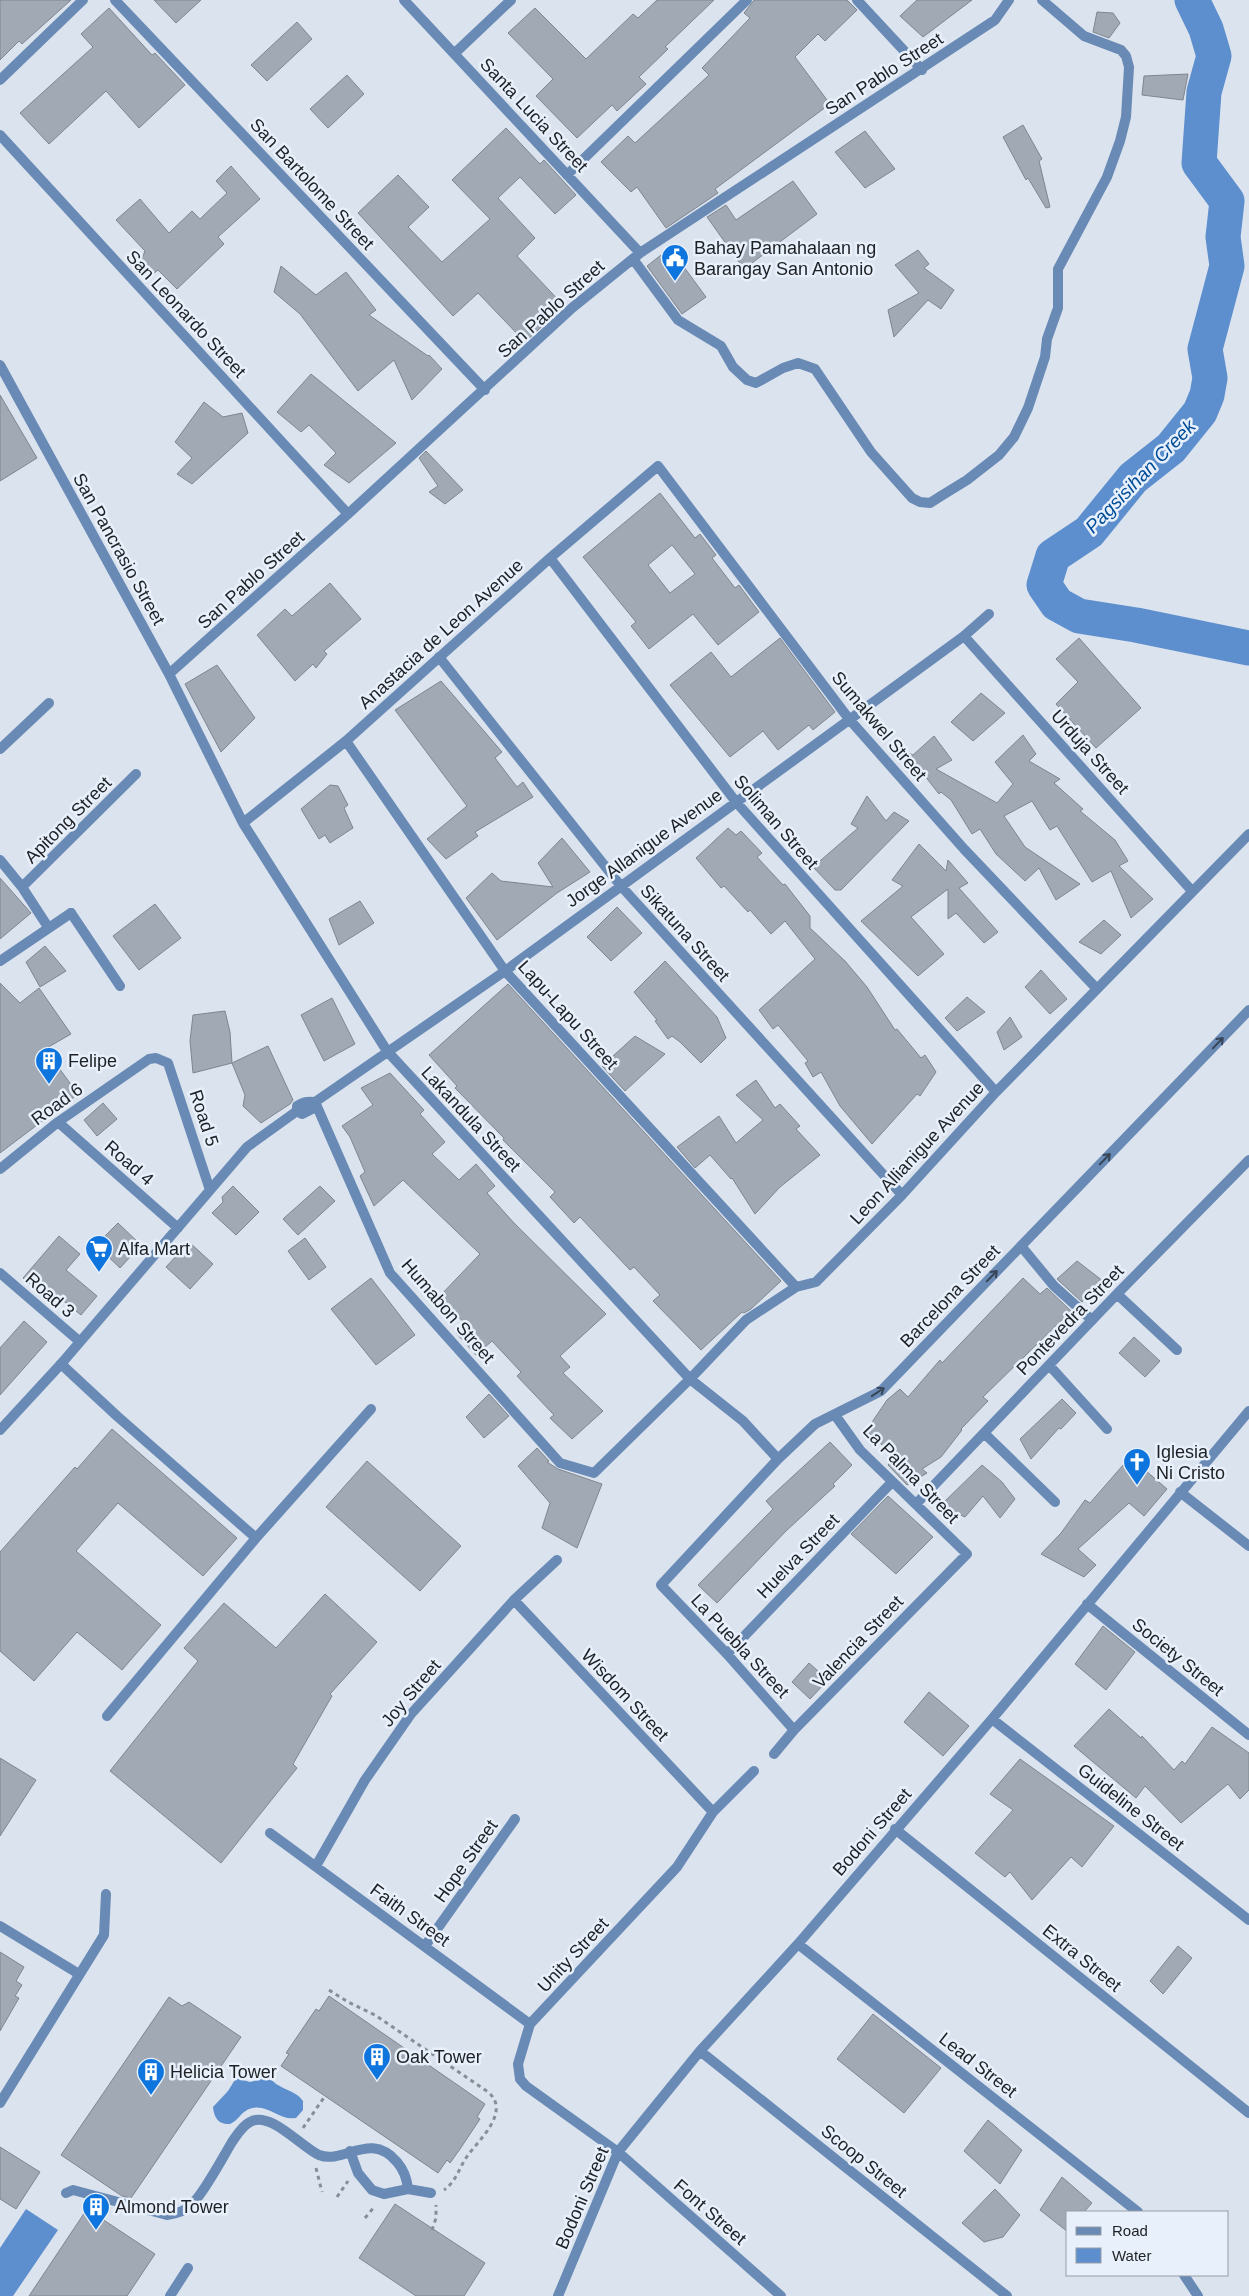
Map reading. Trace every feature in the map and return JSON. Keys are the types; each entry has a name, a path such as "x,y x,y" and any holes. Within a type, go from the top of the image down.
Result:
{"street":[{"path":"0,80 83,0"},
{"name":"San Bartolome Street","path":"115,0 485,390"},
{"name":"Santa Lucia Street","path":"404,0 567,175 637,256 678,320 721,346 733,368 748,380 756,383 783,368 798,363 815,369 870,452 912,498 920,502 930,502 967,480 999,455 1014,437 1028,408 1045,357 1047,339 1058,308 1058,269 1107,177 1126,117 1129,67 1126,56 1121,50 1084,36 1042,0"},
{"path":"455,53 511,0"},
{"path":"567,175 747,0"},
{"path":"857,0 922,70"},
{"name":"San Pablo Street","path":"169,674 485,390 572,308 637,256 922,70 995,20 1009,0"},
{"name":"San Leonardo Street","path":"0,135 348,514"},
{"name":"San Pancrasio Street","path":"0,366 169,674 206,749"},
{"name":"Anastacia de Leon Avenue","path":"244,824 346,742 550,558 658,466"},
{"name":"Sumakwel Street","path":"658,466 849,719 964,849 1097,989"},
{"name":"Soliman Street","path":"550,558 736,802 996,1092"},
{"name":"Jorge Allanigue Avenue","path":"210,1190 247,1146 302,1109 312,1109 314,1102 505,971 620,885 964,636 989,614"},
{"name":"Urduja Street","path":"964,636 1192,891"},
{"name":"Sikatuna Street","path":"439,657 620,885 902,1195"},
{"path":"0,749 48,703"},
{"name":"Lapu-Lapu Street","path":"346,742 505,971 796,1287"},
{"name":"Lakandula Street","path":"206,749 244,824 387,1051 690,1380 743,1421 778,1459"},
{"name":"Apitong Street","path":"22,887 136,774"},
{"name":"Leon Allianigue Avenue","path":"594,1473 690,1380 746,1320 796,1287 816,1282 902,1195 996,1092 1249,834"},
{"path":"0,860 22,887 48,927"},
{"path":"0,961 71,913 120,986"},
{"name":"Barcelona Street","path":"661,1585 778,1459 815,1424 881,1391 1249,1010"},
{"name":"Road 6","path":"0,1170 58,1122 149,1059 162,1059"},
{"name":"Road 5","path":"162,1059 168,1063 172,1072 210,1190"},
{"name":"Humabon Street","path":"314,1102 390,1273 560,1463 594,1473"},
{"name":"Road 4","path":"58,1122 178,1228"},
{"name":"Pontevedra Street","path":"916,1504 1117,1294 1249,1160"},
{"path":"0,1430 61,1364 210,1190"},
{"path":"1021,1246 1054,1286 1092,1320"},
{"name":"Road 3","path":"0,1273 79,1341"},
{"path":"1117,1294 1177,1350"},
{"path":"61,1364 117,1416 256,1538"},
{"path":"1049,1365 1107,1429"},
{"path":"107,1716 256,1538 371,1409"},
{"name":"Bodoni Street","path":"558,2296 618,2152 700,2051 798,1944 895,1829 992,1719 1249,1411"},
{"name":"La Palma Street","path":"835,1415 860,1450 967,1554"},
{"path":"984,1433 1055,1502"},
{"name":"Huelva Street","path":"727,1654 892,1482"},
{"path":"1180,1492 1249,1546"},
{"name":"Valencia Street","path":"774,1754 794,1730 967,1554"},
{"name":"Joy Street","path":"316,1866 365,1780 411,1714 514,1600 557,1560"},
{"name":"La Puebla Street","path":"661,1585 727,1654 794,1730"},
{"name":"Wisdom Street","path":"514,1600 713,1812"},
{"name":"Society Street","path":"1087,1604 1249,1735"},
{"name":"Guideline Street","path":"992,1719 1249,1920"},
{"name":"Unity Street","path":"618,2152 526,2086 520,2079 518,2064 530,2024 677,1867 713,1812 754,1771"},
{"name":"Hope Street","path":"425,1946 515,1819"},
{"name":"Extra Street","path":"895,1829 1249,2113"},
{"name":"Faith Street","path":"270,1833 530,2024"},
{"path":"0,2103 104,1935 106,1894"},
{"path":"0,1926 79,1974"},
{"name":"Lead Street","path":"798,1944 1137,2211"},
{"name":"Scoop Street","path":"700,2051 1007,2296"},
{"path":"66,2193 73,2190 167,2214 176,2213 192,2204 239,2132 250,2121 256,2120 270,2122 319,2155 333,2155 371,2148 388,2153 400,2165 407,2179 408,2189"},
{"path":"350,2151 358,2173 372,2190 384,2194 408,2189 431,2192"},
{"name":"Font Street","path":"618,2152 781,2296"},
{"path":"170,2296 188,2268"},
{"path":"1185,2276 1198,2296"}],"path":[{"path":"329,1990 375,2015 488,2092 495,2100 496,2111 491,2126 467,2156 455,2180 444,2190 431,2192"},
{"path":"296,2139 325,2096"},
{"path":"318,2177 322,2192"},
{"path":"337,2198 347,2183"},
{"path":"365,2218 376,2206"},
{"path":"432,2230 437,2211"}],"water":[{"path":"269,2077 273,2082 296,2094 303,2101 303,2110 296,2118 284,2117 262,2108 255,2108 246,2110 230,2124 218,2120 213,2107 228,2091 236,2078 250,2082"},
{"path":"26,2209 58,2230 13,2296 0,2296 0,2248"}],"building":[{"path":"0,0 71,0 22,44 19,41 0,60"},
{"path":"154,0 201,0 176,23"},
{"path":"657,0 714,0 665,47 668,49 639,77 646,84 617,111 612,105 577,138 536,96 553,79 508,33 535,8 586,59 633,14 638,18"},
{"path":"754,0 847,0 857,10 825,41 818,34 795,57 830,104 715,189 718,193 666,228 637,187 631,192 601,162 628,136 635,143 709,75 702,68 750,18 744,13"},
{"path":"917,0 972,0 923,37 900,16"},
{"path":"109,8 152,55 155,53 185,85 139,128 106,91 49,144 20,113 93,47 81,34"},
{"path":"1097,12 1113,13 1120,23 1109,38 1093,32"},
{"path":"297,22 312,39 267,81 251,65"},
{"path":"1188,74 1183,100 1142,95 1144,76"},
{"path":"347,75 364,94 328,128 310,109"},
{"path":"1023,125 1042,159 1039,161 1050,207 1046,208 1028,178 1026,180 1003,137"},
{"path":"506,128 540,164 544,160 576,195 555,214 520,177 498,198 535,238 517,256 564,306 525,342 478,293 453,316 358,213 398,175 429,207 408,227 442,262 490,219 452,180"},
{"path":"865,131 895,169 865,188 835,152"},
{"path":"231,166 260,199 218,237 224,244 177,289 158,270 153,274 141,261 145,251 116,220 140,199 169,233 192,211 200,219 227,193 216,181"},
{"path":"793,181 817,214 744,269 707,217 726,205 736,220"},
{"name":"Bahay Pamahalaan ng Barangay San Antonio","path":"670,248 706,297 682,314 647,266"},
{"path":"918,250 929,264 924,268 954,290 941,309 928,300 894,337 888,310 919,293 895,265"},
{"path":"281,266 316,295 346,272 376,310 369,315 429,355 442,369 412,400 394,360 358,391 300,314 274,292"},
{"path":"311,374 396,443 349,483 324,465 336,453 309,425 301,432 277,412"},
{"path":"0,395 37,458 0,481"},
{"path":"204,402 223,417 242,413 248,433 192,484 177,474 192,458 175,442"},
{"path":"426,451 463,490 445,504 429,492 438,486 419,458"},
{"path":"660,493 695,538 700,534 716,555 712,558 735,588 739,585 759,612 718,645 693,614 649,649 631,626 636,622 583,557","holes":["672,545 695,574 670,593 648,565"]},
{"path":"330,583 361,619 324,651 327,654 316,668 313,664 295,681 257,635 285,609 292,616"},
{"path":"780,638 835,712 813,730 809,725 778,750 763,731 730,757 670,685 711,652 731,677"},
{"path":"1079,638 1141,708 1096,748 1056,704 1078,682 1056,659"},
{"path":"217,665 255,718 221,752 185,684"},
{"path":"441,681 502,752 495,758 517,787 523,782 533,797 475,832 478,836 446,859 427,839 467,806 395,710"},
{"path":"981,693 1005,713 973,741 951,722"},
{"path":"1023,735 1036,754 1029,761 1060,779 1054,783 1083,809 1080,811 1115,840 1128,861 1119,866 1153,899 1131,918 1111,871 1092,882 1057,826 1050,830 1032,801 1004,816 1025,847 1080,884 1056,900 1039,868 1025,881 996,854 980,829 972,834 951,800 941,792 939,794 906,752 913,755 934,736 952,760 936,769 997,803 1013,784 995,762"},
{"path":"330,785 338,786 348,805 344,808 353,828 330,843 325,835 319,839 301,809"},
{"path":"867,796 886,821 894,812 909,821 841,890 835,890 813,867 858,828 851,824"},
{"path":"728,828 736,835 741,831 762,853 757,857 783,885 785,884 810,916 810,928 845,961 867,987 895,1030 897,1029 921,1058 925,1055 936,1072 920,1096 917,1094 872,1144 840,1106 821,1072 813,1077 805,1063 808,1061 778,1025 773,1029 759,1010 815,959 785,921 771,934 750,910 748,912 724,886 721,888 696,858"},
{"path":"562,838 590,872 557,893 497,940 466,898 492,873 501,881 553,887 538,863"},
{"path":"919,844 946,871 948,860 968,883 959,888 998,932 984,943 956,913 948,919 948,889 911,917 944,954 918,976 861,921 903,886 892,880"},
{"path":"0,878 31,913 0,939"},
{"path":"360,901 374,923 339,945 329,919"},
{"path":"155,904 181,938 139,970 113,936"},
{"path":"617,907 642,933 611,961 587,937"},
{"path":"1104,920 1121,935 1101,954 1079,942"},
{"path":"45,946 66,971 40,987 26,962"},
{"path":"665,961 717,1017 726,1038 701,1063 672,1036 668,1039 655,1021 657,1020 634,992"},
{"path":"1041,970 1067,999 1050,1014 1025,987"},
{"path":"0,983 20,1003 39,988 71,1034 45,1049 78,1094 0,1153"},
{"path":"508,984 781,1281 751,1309 744,1313 742,1312 701,1350 653,1301 660,1295 634,1267 630,1270 580,1217 574,1223 550,1197 555,1192 455,1088 457,1086 429,1055"},
{"path":"967,997 985,1012 957,1031 945,1018"},
{"path":"332,998 355,1044 324,1061 301,1015"},
{"path":"225,1011 230,1032 232,1063 193,1073 190,1041 193,1015"},
{"path":"1010,1017 1022,1037 1004,1050 997,1032"},
{"path":"635,1036 665,1054 625,1091 602,1066"},
{"path":"268,1046 293,1100 261,1123 243,1106 245,1095 232,1063"},
{"path":"390,1073 424,1110 420,1114 445,1142 432,1154 459,1180 476,1164 495,1186 487,1193 514,1223 606,1314 560,1356 570,1367 563,1373 603,1411 572,1439 550,1418 554,1415 517,1376 521,1372 492,1341 476,1355 456,1333 466,1324 438,1298 480,1254 403,1180 374,1206 360,1176 365,1172 350,1137 342,1126 373,1105 361,1088"},
{"path":"756,1080 775,1108 780,1104 800,1126 796,1129 820,1155 780,1187 755,1214 732,1178 710,1155 695,1168 677,1147 719,1116 736,1143 763,1120 736,1095"},
{"path":"103,1103 117,1119 97,1136 84,1120"},
{"path":"233,1186 259,1212 236,1235 212,1213 223,1202 222,1197"},
{"path":"320,1186 335,1201 298,1235 283,1219"},
{"path":"118,1223 141,1245 120,1268 96,1245"},
{"path":"59,1236 80,1254 66,1270 97,1296 81,1315 50,1290 44,1296 23,1278"},
{"path":"305,1238 326,1267 309,1280 288,1251"},
{"path":"189,1242 213,1264 190,1289 166,1267"},
{"path":"1077,1261 1103,1281 1082,1302 1057,1279"},
{"path":"371,1278 415,1335 376,1365 331,1309"},
{"path":"1023,1278 1040,1294 1047,1288 1071,1311 983,1397 988,1401 961,1429 941,1457 922,1469 927,1473 907,1485 888,1465 895,1456 866,1431 887,1400 900,1389 908,1397 940,1360 942,1363"},
{"path":"24,1321 47,1342 0,1395 0,1348"},
{"path":"1134,1337 1160,1361 1145,1377 1119,1353"},
{"path":"489,1394 509,1416 484,1438 466,1417"},
{"path":"1062,1399 1076,1413 1061,1429 1059,1428 1031,1459 1020,1439"},
{"path":"112,1429 237,1538 203,1576 118,1503 76,1551 161,1625 122,1670 77,1632 34,1681 0,1651 0,1552 75,1467 77,1469"},
{"path":"830,1442 852,1465 833,1484 835,1486 786,1531 717,1603 698,1585 773,1509 766,1501"},
{"path":"537,1448 549,1461 547,1462 558,1469 602,1484 577,1548 542,1528 550,1503 518,1466"},
{"path":"1130,1457 1167,1489 1144,1516 1129,1503 1078,1549 1096,1565 1084,1577 1041,1554 1061,1533 1085,1500 1090,1503"},
{"path":"367,1461 461,1546 420,1591 326,1507"},
{"path":"982,1465 1002,1482 1015,1499 1000,1518 983,1496 965,1517 940,1506"},
{"path":"888,1496 933,1537 896,1574 851,1534"},
{"path":"325,1594 377,1642 330,1694 332,1696 293,1764 297,1768 221,1863 110,1771 198,1661 184,1648 224,1603 276,1648"},
{"path":"1103,1626 1135,1652 1106,1690 1075,1664"},
{"path":"809,1663 828,1680 810,1699 792,1682"},
{"path":"929,1692 969,1726 943,1756 904,1722"},
{"path":"1109,1709 1141,1738 1142,1736 1174,1770 1182,1761 1185,1764 1212,1727 1249,1753 1249,1790 1240,1799 1228,1784 1181,1823 1145,1786 1136,1798 1074,1746"},
{"path":"0,1758 36,1780 0,1836"},
{"path":"1020,1759 1114,1826 1082,1867 1071,1857 1032,1900 1010,1872 1005,1877 975,1853 1013,1810 990,1794"},
{"path":"1178,1946 1192,1958 1163,1994 1150,1981"},
{"path":"0,1952 24,1967 16,1981 22,1985 15,1996 19,1998 0,2031"},
{"name":"Oak Tower","path":"329,1996 485,2104 477,2117 480,2119 460,2149 450,2163 447,2160 438,2173 281,2066 289,2054 286,2053 316,2009 319,2011"},
{"name":"Helicia Tower","path":"169,1997 182,2006 189,2002 241,2037 131,2198 122,2196 61,2155"},
{"path":"873,2014 941,2068 904,2113 837,2059"},
{"path":"988,2120 1022,2150 1000,2184 964,2151"},
{"path":"0,2147 40,2172 16,2209 0,2199"},
{"path":"1062,2177 1092,2203 1085,2211 1066,2211 1066,2230 1040,2210"},
{"path":"995,2189 1020,2215 1003,2237 984,2242 962,2223"},
{"path":"395,2204 485,2263 464,2296 416,2296 359,2258"},
{"name":"Almond Tower","path":"87,2209 155,2254 127,2296 29,2296"}],"waterway":[{"name":"Pagsisihan Creek","path":"1192,0 1206,29 1214,56 1204,92 1199,163 1227,201 1223,237 1227,266 1205,349 1210,378 1207,395 1200,412 1171,448 1133,478 1089,532 1053,556 1044,585 1057,604 1079,616 1136,625 1249,648"}],"place":[{"name":"Bahay Pamahalaan ng Barangay San Antonio","path":"675,282"},
{"name":"Felipe","path":"49,1085"},
{"name":"Alfa Mart","path":"99,1273"},
{"name":"Iglesia Ni Cristo","path":"1137,1486"},
{"name":"Oak Tower","path":"377,2081"},
{"name":"Helicia Tower","path":"151,2096"},
{"name":"Almond Tower","path":"96,2231"}]}
